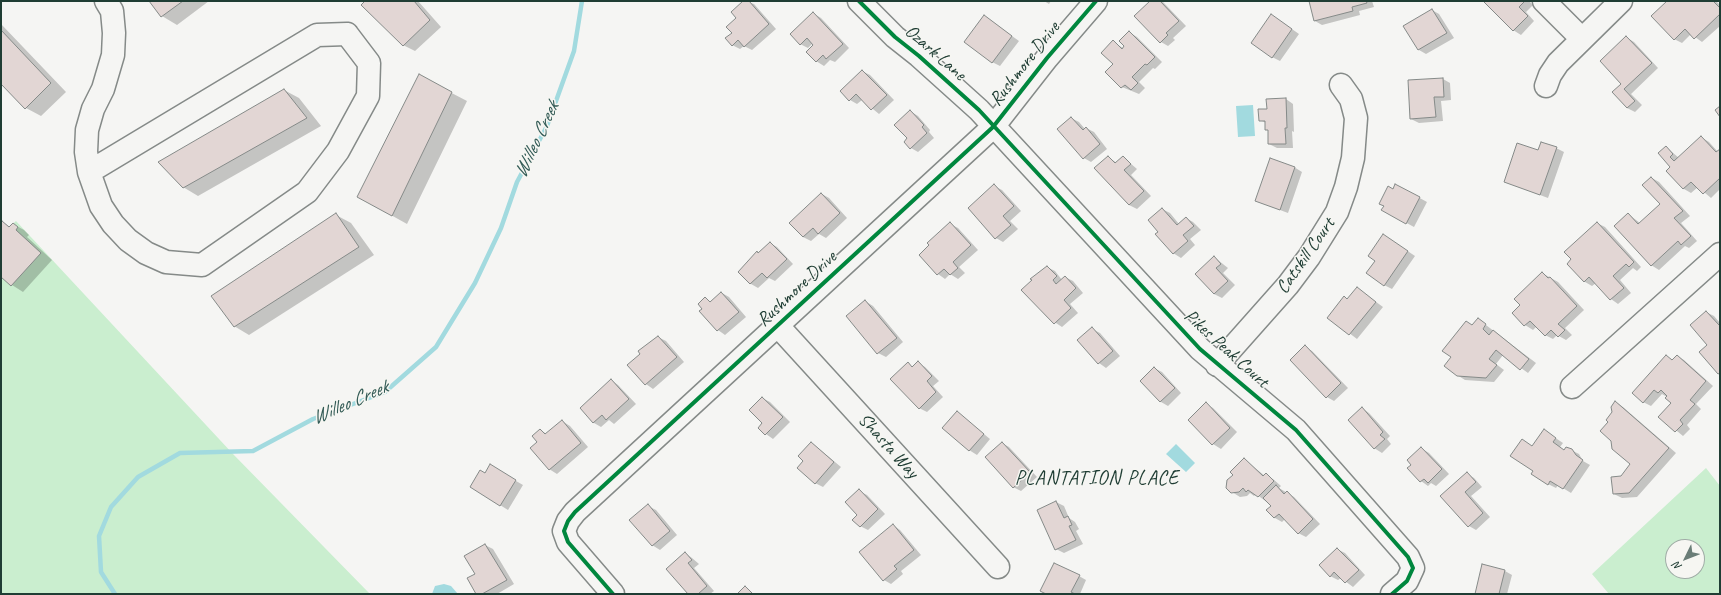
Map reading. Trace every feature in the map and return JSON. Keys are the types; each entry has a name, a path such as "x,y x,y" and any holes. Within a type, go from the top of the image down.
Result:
{"street":[{"path":"89,172 317,34 347,34 369,63 368,96 338,151 308,192 202,265 166,262 146,253 128,240 113,224 101,206 89,172 86,152 87,130 93,109 103,89 113,55 114,33 112,11 106,1"},
{"name":"Ozark Lane","path":"859,1 880,23 979,110 993,127"},
{"name":"Rushmore Drive","path":"613,594 568,542 564,531 568,520 993,127 1047,58 1096,1"},
{"path":"1544,1 1582,39"},
{"path":"1546,86 1550,75 1558,63 1620,1"},
{"name":"Catskill Court","path":"1217,365 1309,258 1337,212 1346,187 1353,158 1356,118 1350,99 1340,84"},
{"name":"Pikes Peak Court","path":"993,127 1181,330 1217,365 1296,430 1408,556 1413,568 1407,581 1392,594"},
{"path":"1572,387 1720,254"},
{"name":"Shasta Way","path":"778,326 998,567"}],"green space":[{"path":"16,221 233,454 370,594 1,594 1,235"},
{"path":"1706,468 1720,486 1720,594 1609,594 1592,574"}],"water":[{"path":"1253,105 1255,136 1238,137 1236,106"},
{"path":"1176,444 1195,463 1186,472 1166,454"},
{"path":"444,584 451,586 458,594 432,594 435,586"}],"building":[{"path":"149,1 183,1 161,17"},
{"path":"365,1 414,1 430,20 403,46 361,5"},
{"path":"743,1 749,1 769,24 744,47 738,40 732,46 725,38 732,33 726,27 736,18 731,12"},
{"path":"1150,1 1160,1 1179,21 1166,33 1168,35 1160,43 1134,16"},
{"path":"1309,1 1366,1 1367,3 1352,7 1353,11 1314,21"},
{"path":"1483,1 1525,1 1519,7 1528,16 1513,31"},
{"path":"1667,1 1713,1 1720,8 1720,14 1694,39 1685,29 1674,40 1651,16"},
{"path":"1432,9 1447,33 1418,50 1403,26"},
{"path":"813,12 843,44 826,59 823,55 816,62 806,52 813,45 807,38 800,45 790,34"},
{"path":"1271,14 1292,29 1272,58 1251,43"},
{"path":"984,15 1012,36 992,63 964,42"},
{"path":"1,30 51,83 25,109 1,84"},
{"path":"1129,31 1155,57 1147,65 1145,64 1132,77 1138,83 1131,90 1125,85 1121,88 1105,72 1113,64 1101,53 1113,40 1122,49 1124,46 1119,41"},
{"path":"1626,36 1652,63 1624,89 1635,101 1627,108 1612,92 1621,84 1600,61"},
{"path":"862,70 887,95 871,110 856,94 849,101 840,91"},
{"path":"419,74 452,92 392,216 357,197"},
{"path":"1443,78 1444,97 1434,97 1436,117 1410,119 1408,80"},
{"path":"284,89 307,118 183,188 158,162"},
{"path":"1286,98 1286,144 1268,144 1268,130 1265,130 1265,121 1259,121 1258,109 1267,109 1266,99"},
{"path":"1720,106 1720,117 1715,110"},
{"path":"910,110 924,125 922,127 927,133 910,149 904,142 907,138 894,125"},
{"path":"1071,117 1083,130 1086,127 1100,144 1083,159 1057,129"},
{"path":"1701,136 1716,152 1720,149 1720,178 1703,194 1691,182 1683,189 1666,171 1670,167 1658,153 1666,146 1673,154 1670,157 1674,161"},
{"path":"1541,142 1557,147 1540,195 1504,182 1517,143 1538,150"},
{"path":"1108,156 1115,163 1123,156 1131,164 1124,170 1144,191 1129,205 1094,168"},
{"path":"1270,158 1295,167 1280,210 1255,201"},
{"path":"1651,177 1683,211 1674,218 1691,236 1681,245 1678,241 1651,266 1614,226 1628,213 1638,224 1660,204 1642,185"},
{"path":"994,184 1014,206 1003,216 1011,225 995,239 968,208"},
{"path":"1395,184 1420,197 1406,224 1381,210 1384,206 1379,204 1388,186 1393,189"},
{"path":"821,193 840,213 818,234 813,228 803,237 789,223"},
{"path":"1162,208 1177,225 1186,217 1194,226 1183,235 1188,241 1173,254 1155,234 1158,232 1148,220"},
{"path":"336,213 359,247 234,327 211,296"},
{"path":"2,221 9,227 13,223 18,227 16,230 41,253 11,286 1,277"},
{"path":"950,222 971,245 953,262 958,268 950,275 944,269 937,275 919,255 929,245 927,243"},
{"path":"1597,222 1634,262 1629,267 1626,264 1613,276 1624,288 1610,300 1589,277 1584,282 1567,264 1571,259 1564,252"},
{"path":"1383,234 1408,251 1384,286 1366,273 1375,261 1368,256"},
{"path":"770,242 787,259 767,278 762,273 750,284 738,272 757,251 758,253"},
{"path":"1214,256 1221,264 1216,268 1228,281 1214,294 1195,274"},
{"path":"1047,266 1057,276 1053,280 1056,284 1065,276 1076,288 1064,300 1071,308 1054,324 1021,290 1032,280 1030,279"},
{"path":"1542,272 1548,278 1550,277 1577,306 1558,324 1565,330 1558,337 1551,330 1545,336 1530,321 1524,326 1512,313 1520,305 1514,299"},
{"path":"1357,287 1376,302 1349,335 1327,318 1344,296 1347,299"},
{"path":"721,292 739,312 717,331 699,311 702,309 698,304 705,297 710,302"},
{"path":"865,300 897,338 877,354 846,316"},
{"path":"1706,311 1719,325 1720,324 1720,373 1718,374 1699,352 1707,345 1690,325"},
{"path":"1478,318 1486,324 1483,329 1489,335 1493,330 1529,359 1520,370 1496,350 1489,359 1497,365 1486,378 1457,376 1444,366 1451,357 1442,351 1466,321 1472,325"},
{"path":"1092,327 1113,351 1098,364 1077,340"},
{"path":"658,336 677,357 645,385 627,365 640,354 638,351"},
{"path":"1305,345 1341,383 1326,398 1290,360"},
{"path":"1666,355 1672,360 1677,355 1706,381 1690,400 1695,404 1680,420 1683,424 1675,432 1658,417 1671,403 1665,398 1667,396 1661,390 1658,393 1654,390 1643,403 1632,393"},
{"path":"918,361 932,376 927,381 936,392 919,409 890,379 908,362 912,367"},
{"path":"1154,367 1175,388 1160,402 1140,381"},
{"path":"611,379 629,399 606,420 602,415 593,423 580,408"},
{"path":"762,397 783,417 765,435 758,428 762,423 749,410"},
{"path":"1615,401 1669,448 1629,493 1613,494 1611,477 1621,476 1630,464 1612,449 1611,441 1600,431 1608,422 1606,420 1612,412 1611,407"},
{"path":"1206,402 1230,428 1212,445 1188,420"},
{"path":"1362,407 1383,432 1380,435 1385,439 1374,449 1348,420"},
{"path":"957,411 984,434 969,451 942,428"},
{"path":"562,420 581,443 549,470 530,448 537,442 532,436 540,429 545,434"},
{"path":"1544,429 1556,438 1553,442 1564,450 1566,447 1572,449 1576,455 1583,460 1563,489 1550,481 1548,485 1531,474 1533,471 1510,456 1522,439 1532,446"},
{"path":"811,442 834,462 815,484 797,468 803,461 798,456"},
{"path":"1002,442 1030,472 1013,488 985,457"},
{"path":"1421,447 1442,469 1428,483 1424,479 1420,482 1407,468 1411,465 1407,460"},
{"path":"1244,458 1263,476 1266,473 1274,481 1258,497 1248,490 1246,492 1243,488 1239,492 1231,493 1226,488 1227,480 1233,475 1230,472"},
{"path":"490,464 516,480 500,506 470,487 480,470 485,473"},
{"path":"1467,472 1476,482 1465,492 1483,513 1468,527 1440,496"},
{"path":"1276,485 1284,494 1287,491 1313,519 1298,534 1279,514 1274,518 1266,510 1271,506 1263,498"},
{"path":"859,489 878,509 860,527 852,520 857,515 845,502"},
{"path":"1056,501 1064,518 1068,516 1072,525 1069,526 1076,540 1055,550 1037,510"},
{"path":"648,504 670,531 652,546 629,520"},
{"path":"893,524 914,550 894,566 897,569 883,581 859,552"},
{"path":"485,544 507,580 482,594 476,594 467,578 475,574 464,556"},
{"path":"1337,548 1359,570 1345,583 1334,572 1330,577 1319,565"},
{"path":"685,552 692,560 688,563 707,586 698,594 688,594 666,569"},
{"path":"1054,563 1080,575 1071,592 1075,594 1046,594 1040,591"},
{"path":"1482,564 1505,570 1499,594 1475,594"},
{"path":"745,586 753,594 737,594"}],"waterway":[{"name":"Willeo Creek","path":"115,594 101,572 99,536 111,507 138,477 180,453 253,451 313,419 385,392 436,347 475,283 501,228 517,182 547,126 574,51 582,1"}],"cycle path":[{"path":"859,1 895,37 919,56 979,110 1200,349 1296,430 1408,557 1413,568 1407,581 1392,594"},
{"path":"613,594 568,542 564,531 568,521 575,512 993,127 1047,58 1096,1"}],"district":[{"name":"PLANTATION PLACE","path":"1097,479"}]}
